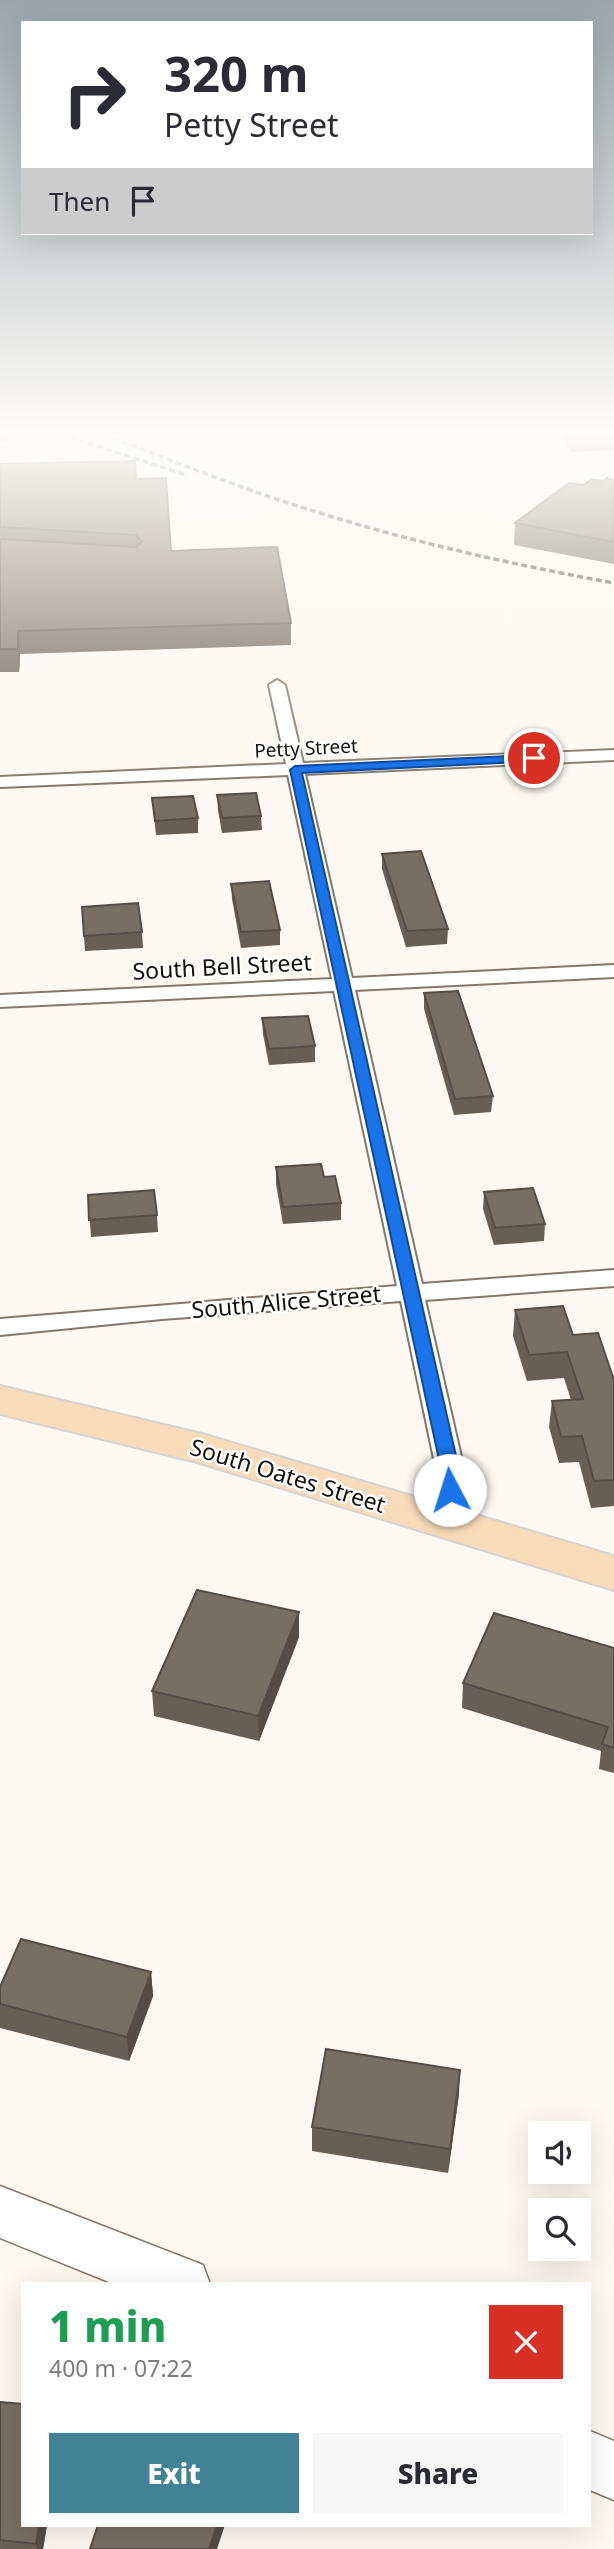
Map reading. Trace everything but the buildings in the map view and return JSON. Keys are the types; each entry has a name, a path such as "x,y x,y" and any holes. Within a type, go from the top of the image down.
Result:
{"main road":[{"name":"South Oates Street","path":"0,1400 202,1449 614,1573"}],"street":[{"path":"277,685 452,1478 446,1522"},
{"name":"Petty Street","path":"0,782 614,755"},
{"name":"South Bell Street","path":"0,1000 614,971"},
{"name":"South Alice Street","path":"0,1327 412,1291 614,1278"},
{"path":"0,2212 178,2282"},
{"path":"591,2460 614,2471"}],"railway":[{"path":"458,550 614,583"}],"route":[{"path":"450,1490 452,1478 416,1306 295,770 534,758"}]}
